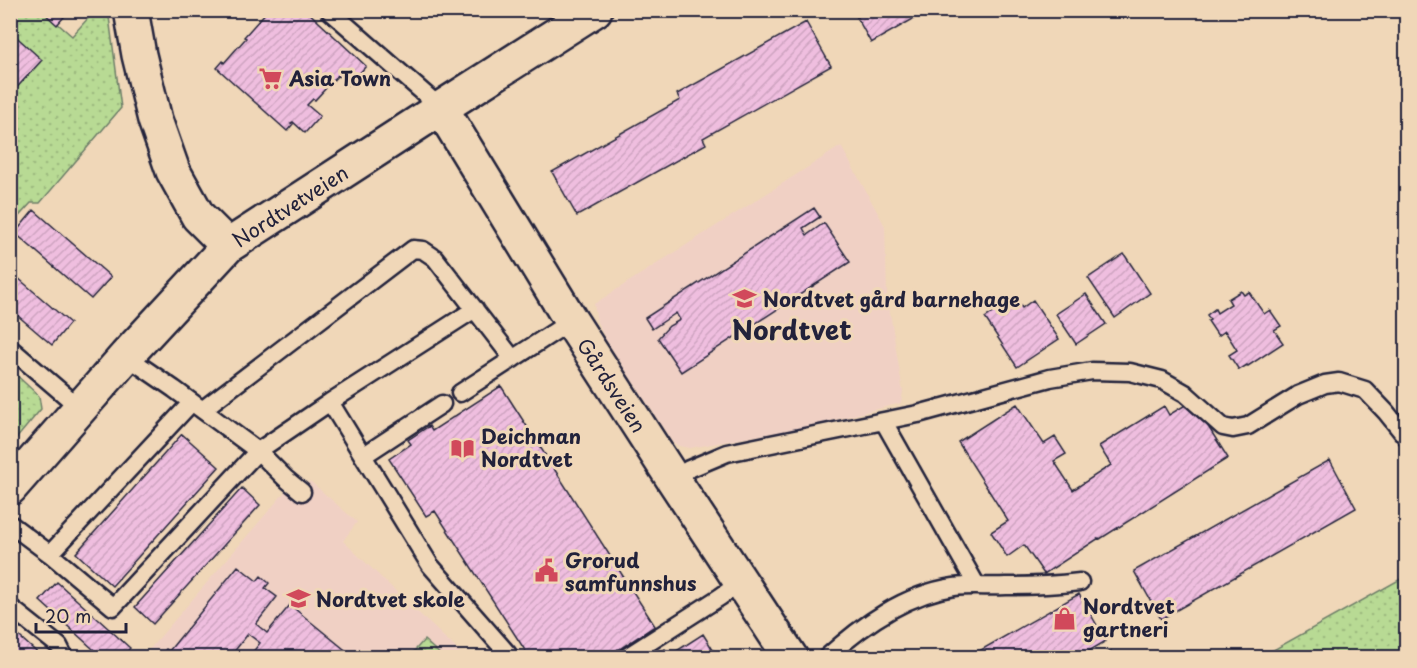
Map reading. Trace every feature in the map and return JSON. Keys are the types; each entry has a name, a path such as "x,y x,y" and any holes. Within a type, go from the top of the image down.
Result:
{"street":[{"path":"131,10 155,120 173,171 198,216 228,246"},
{"name":"Nordtvetveien","path":"10,488 126,356 228,246 595,10"},
{"name":"Gårdsveien","path":"441,108 571,321 791,657"}],"lane":[{"path":"329,10 441,108"},
{"path":"50,554 197,406 413,249 423,250 435,258 513,359"},
{"path":"10,524 113,607 258,451 475,309"},
{"path":"460,393 571,321"},
{"path":"10,348 80,408"},
{"path":"126,356 258,451 302,492"},
{"path":"673,479 689,469 727,453 884,422 1050,378 1092,371 1130,372 1162,380 1185,393 1223,427 1233,429 1248,426 1298,395 1325,384 1339,382 1365,390 1407,437"},
{"path":"330,402 430,565 508,654"},
{"path":"363,456 442,404"},
{"path":"884,422 977,586"},
{"path":"628,656 741,582"},
{"path":"826,657 878,616 935,591 955,587 1035,586 1080,582"},
{"path":"10,607 59,646 65,657"}],"shaded area":[{"name":"Nordtvet gård barnehage","path":"841,146 885,226 887,294 903,392 901,403 811,426 690,448 673,443 605,338 597,322 594,304"},
{"name":"Nordtvet skole","path":"297,478 306,486 310,481 357,522 343,541 465,657 142,658"}],"green space":[{"path":"11,11 43,11 72,36 96,12 109,17 121,108 40,203 31,203 11,225"},
{"path":"11,370 39,396 41,409 11,445"},
{"path":"1406,576 1406,657 1261,657"},
{"path":"424,640 443,657 409,657"}],"building":[{"path":"41,10 70,10 57,25"},
{"path":"268,10 306,10 366,66 349,85 338,75 315,100 313,99 307,105 320,116 305,133 293,122 287,131 217,68 246,38 244,37"},
{"path":"853,10 929,10 871,43"},
{"path":"806,22 831,66 703,138 706,144 577,216 552,172 680,100 677,94"},
{"path":"10,31 42,60 10,95"},
{"path":"814,208 820,217 803,228 807,235 824,223 850,262 681,372 658,338 669,326 680,320 676,313 652,329 645,318"},
{"path":"34,210 111,277 91,299 15,233"},
{"path":"1124,254 1150,293 1115,318 1088,278"},
{"path":"10,271 70,323 52,345 10,309"},
{"path":"1241,291 1244,295 1249,292 1264,314 1270,310 1281,326 1274,330 1283,343 1239,370 1229,355 1237,350 1225,331 1218,336 1208,321 1210,320 1207,315 1215,309 1217,313 1231,304 1228,299"},
{"path":"1086,294 1106,324 1076,344 1056,314"},
{"path":"1015,298 1022,308 1033,300 1059,339 1017,367 985,318"},
{"name":"Grorud samfunnshus","path":"501,386 655,626 606,658 530,658 435,511 426,516 389,459 411,444 408,440 429,426 432,431"},
{"path":"1192,401 1228,458 1044,574 1024,545 1007,557 991,532 1008,521 958,442 1017,404 1044,444 1055,437 1066,454 1054,461 1073,490 1111,465 1099,446 1164,406 1169,415"},
{"path":"182,434 219,467 112,586 76,553"},
{"path":"1330,460 1356,508 1161,619 1134,571"},
{"path":"242,488 260,505 153,624 135,607"},
{"path":"238,566 257,581 261,576 269,583 265,588 277,597 256,624 267,633 290,605 355,658 273,658 270,655 269,658 248,658 260,643 248,634 229,658 159,658 166,649 169,651"},
{"path":"57,582 130,648 122,658 103,658 40,601"},
{"name":"Nordtvet gartneri","path":"1079,594 1106,641 1077,658 967,658"},
{"path":"11,629 43,658 10,658"},
{"path":"703,634 718,658 651,658 665,649 669,656"},
{"path":"618,649 623,658 606,658"},
{"name":"Nordtvet gartneri","path":"1111,651 1115,658 1099,658"}],"place":[{"name":"Asia Town","path":"271,78"},
{"name":"Nordtvet gård barnehage","path":"745,299"},
{"name":"Deichman Nordtvet","path":"463,448"},
{"name":"Grorud samfunnshus","path":"547,571"},
{"name":"Nordtvet skole","path":"298,599"},
{"name":"Nordtvet gartneri","path":"1065,618"}],"district":[{"name":"Nordtvet","path":"792,329"}]}
